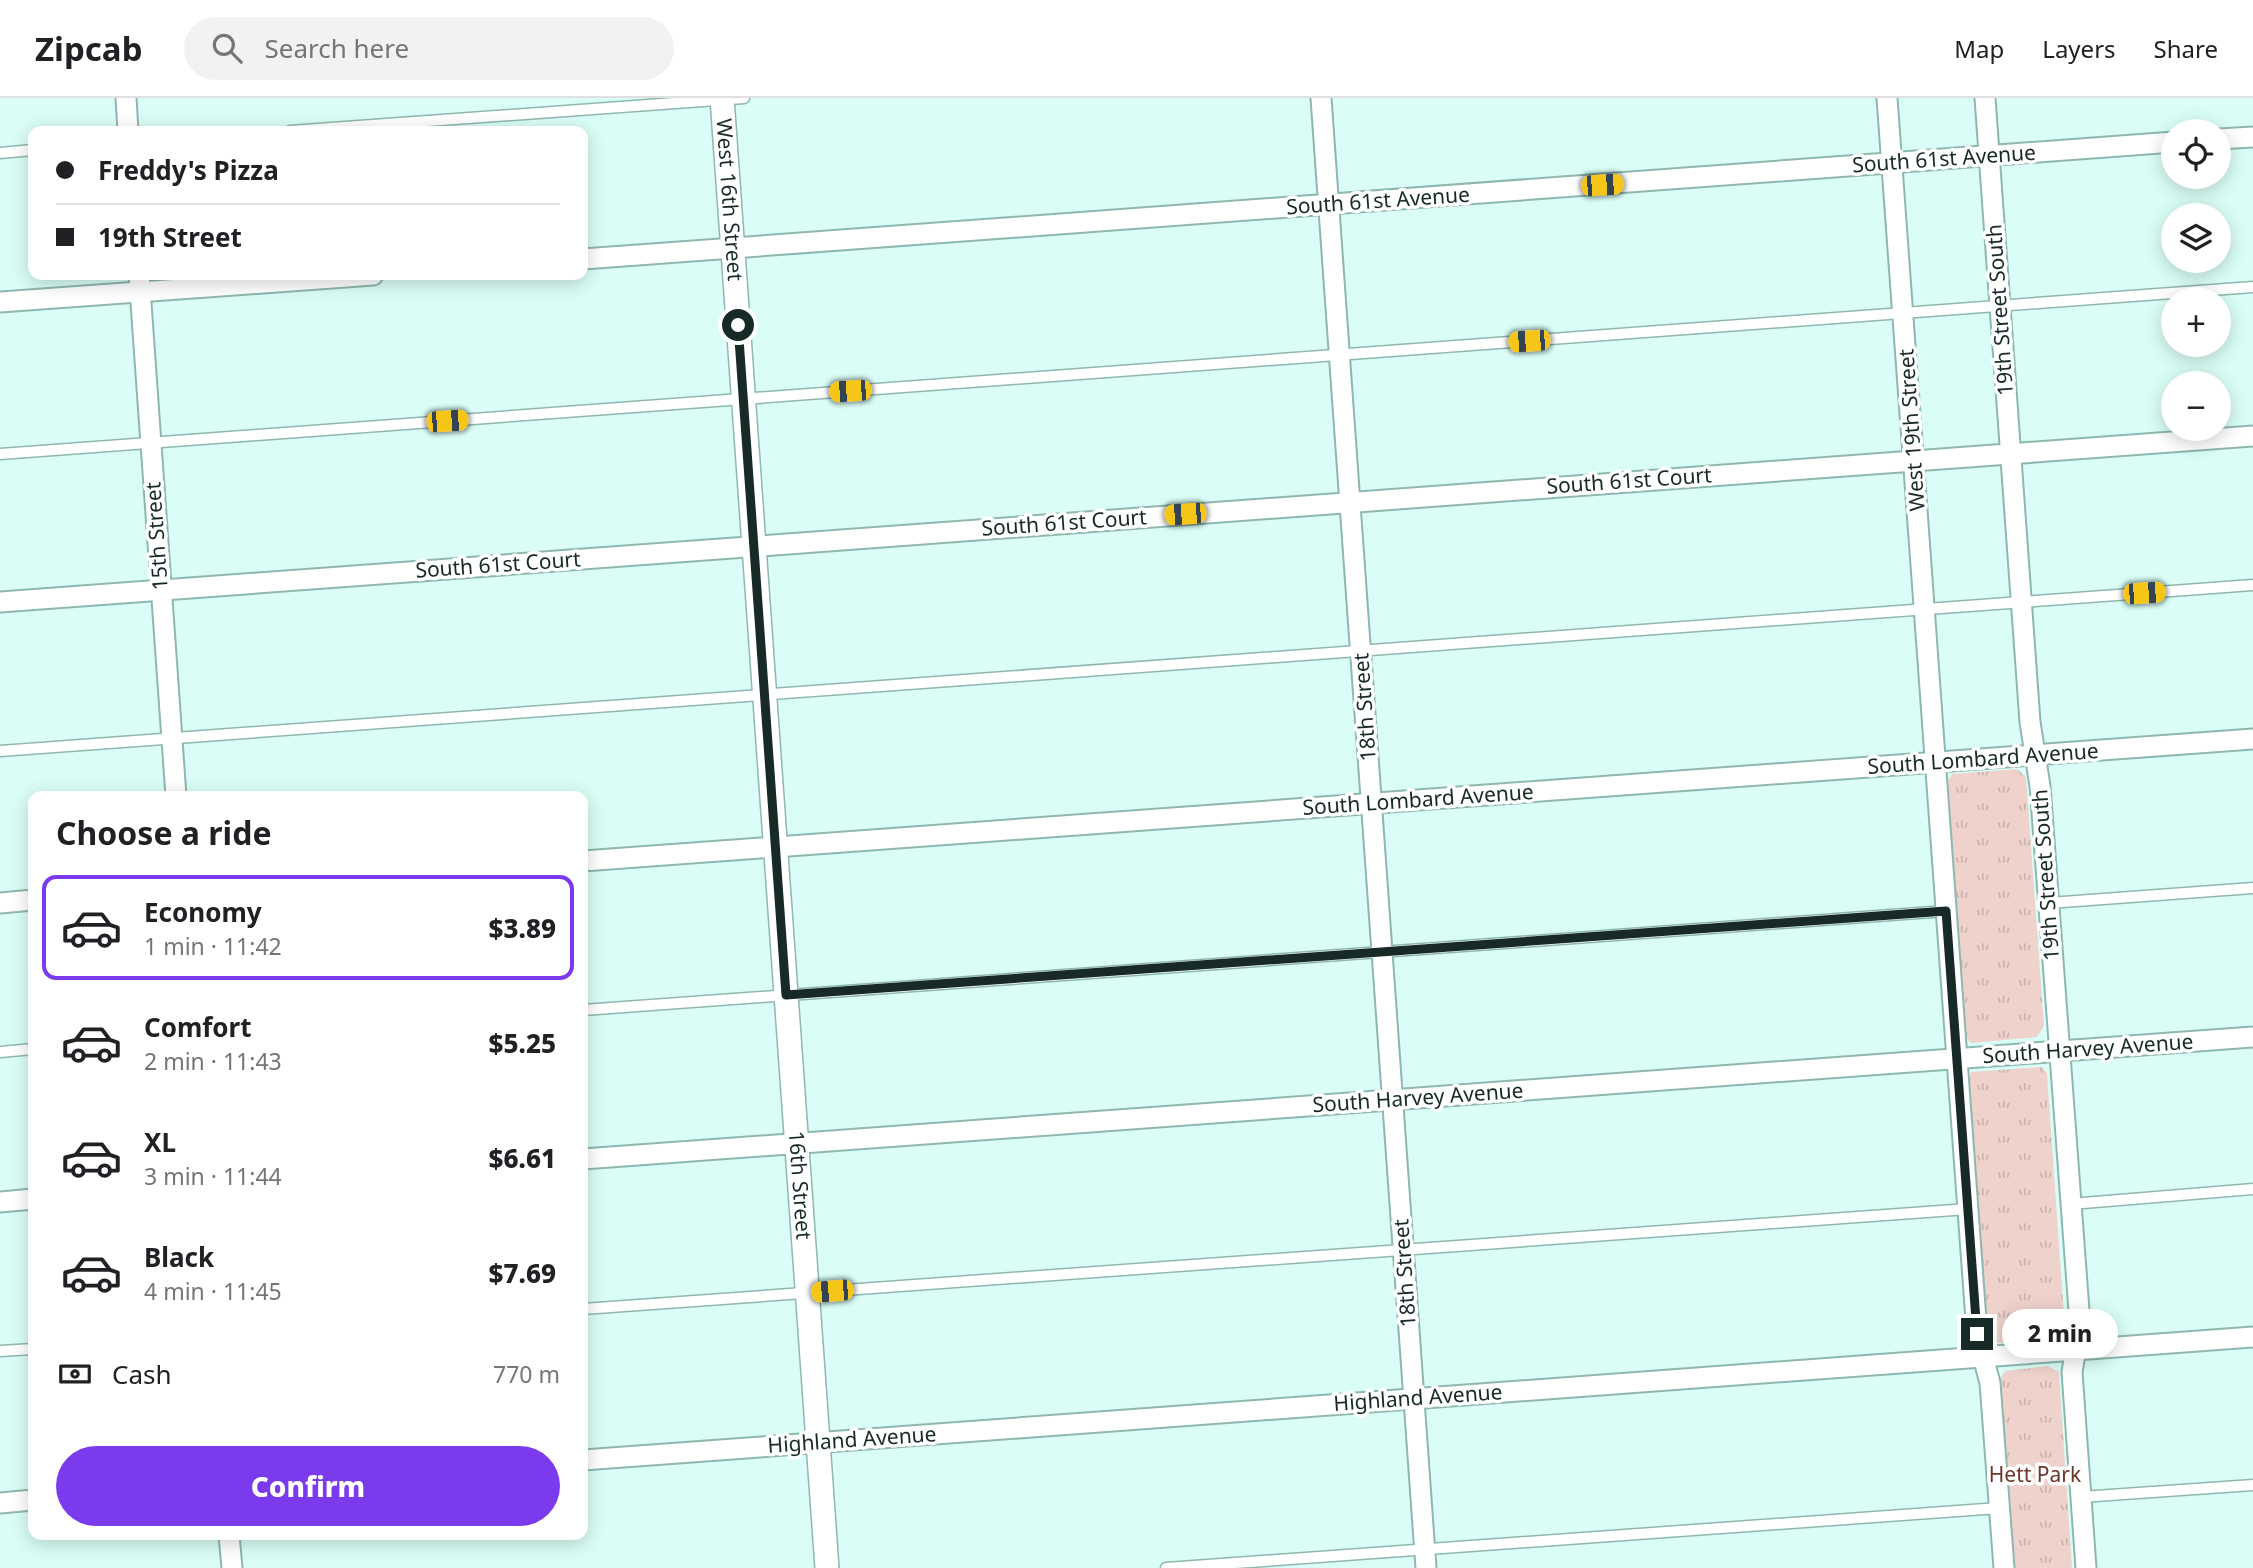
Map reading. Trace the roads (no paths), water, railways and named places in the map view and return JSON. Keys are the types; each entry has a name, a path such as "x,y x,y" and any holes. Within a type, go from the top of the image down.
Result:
{"street":[{"path":"126,98 128,126"},
{"name":"18th Street","path":"1321,98 1426,1558"},
{"name":"West 19th Street","path":"1887,98 1905,313 1977,1334 1990,1383 2004,1568"},
{"name":"19th Street South","path":"1984,98 2021,602 2049,903 2080,1330 2073,1372 2086,1568"},
{"name":"West 16th Street","path":"729,99 733,248 775,847"},
{"path":"2231,138 2253,137"},
{"name":"South 61st Avenue","path":"588,259 2161,143"},
{"path":"0,302 139,283 227,280"},
{"name":"15th Street","path":"139,283 176,791"},
{"name":"South 61st Court","path":"0,602 2253,436"},
{"name":"South Lombard Avenue","path":"588,860 2253,739"},
{"name":"16th Street","path":"775,847 827,1568"},
{"path":"0,903 28,900"},
{"name":"South Harvey Avenue","path":"588,1159 2253,1037"},
{"path":"0,1202 28,1199"},
{"name":"Highland Avenue","path":"588,1460 2253,1337"},
{"path":"0,1503 28,1500"},
{"path":"229,1540 232,1568"}],"lane":[{"path":"359,126 729,99"},
{"path":"0,153 28,150"},
{"path":"0,454 2253,287"},
{"path":"0,751 2253,585"},
{"path":"2049,903 2253,888"},
{"path":"588,1010 1946,911"},
{"path":"0,1052 28,1049"},
{"path":"2071,1204 2253,1189"},
{"path":"588,1309 1968,1209"},
{"path":"0,1351 28,1349"},
{"path":"2081,1497 2253,1485"},
{"path":"1166,1568 1426,1558 1999,1508"}],"park label":[{"name":"Hett Park","path":"2035,1475"}]}
